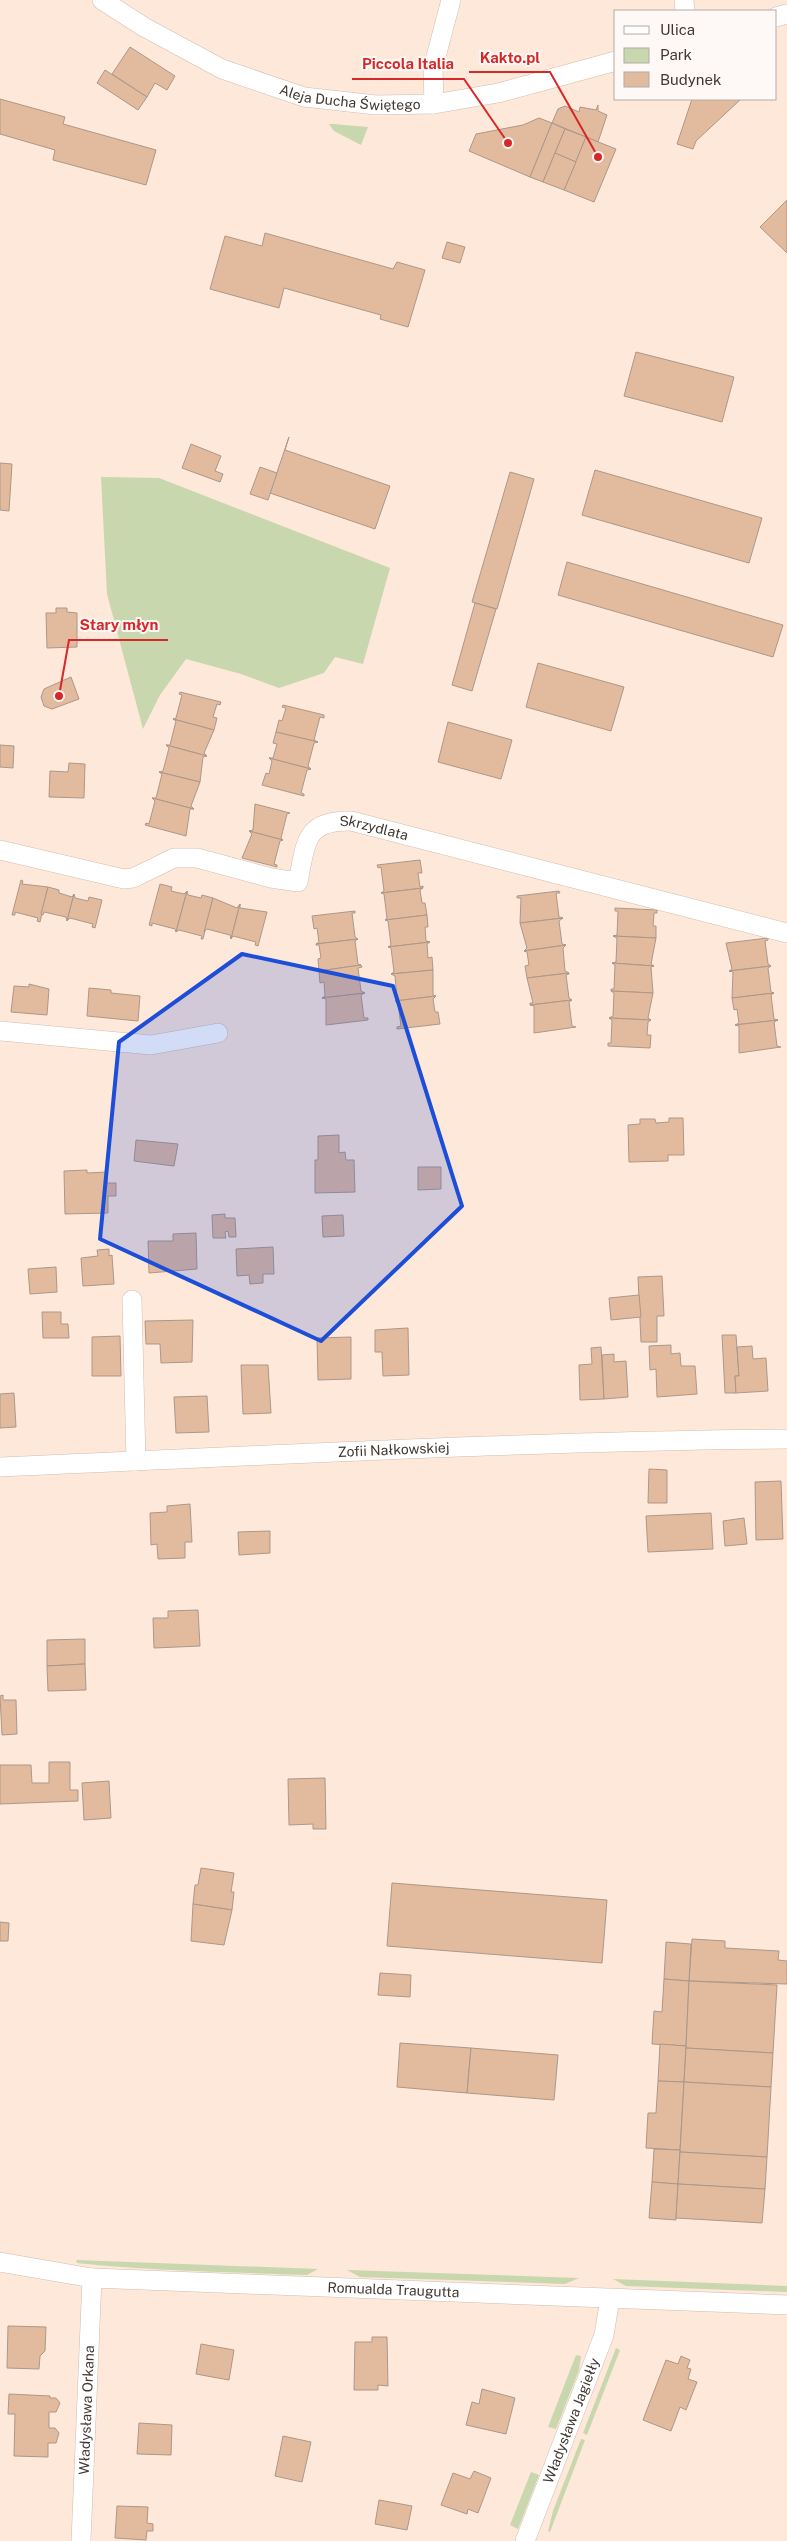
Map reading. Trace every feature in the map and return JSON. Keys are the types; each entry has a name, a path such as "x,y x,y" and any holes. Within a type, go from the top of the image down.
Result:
{"street":[{"name":"Aleja Ducha Świętego","path":"102,0 144,27 222,69 304,97 376,105 434,104 498,93 614,62"},
{"path":"434,104 433,68 452,0"},
{"name":"Skrzydlata","path":"0,850 124,879 133,878 174,858 197,858 270,878 298,882 304,850 310,835 320,825 333,821 351,821 787,933"},
{"path":"0,1031 152,1045 218,1033"},
{"path":"132,1300 136,1461"},
{"name":"Zofii Nałkowskiej","path":"0,1467 376,1449 635,1440 787,1439"},
{"name":"Romualda Traugutta","path":"0,2262 92,2278 787,2305"},
{"name":"Władysława Orkana","path":"81,2541 92,2278"},
{"name":"Władysława Jagiełły","path":"525,2541 604,2335 610,2299"}],"highlighted area":[{"path":"242,954 393,986 462,1206 321,1341 100,1239 119,1042"}],"green space":[{"path":"329,124 368,127 361,145 334,131"},
{"path":"101,477 159,478 390,568 363,664 335,657 324,673 279,688 241,674 186,659 160,695 143,729 107,594"},
{"path":"76,2260 318,2269 307,2275 163,2270 77,2263"},
{"path":"347,2270 579,2278 565,2284 360,2277"},
{"path":"613,2279 787,2286 787,2292 626,2286"},
{"path":"616,2348 620,2350 587,2435 583,2433"},
{"path":"576,2355 581,2356 579,2370 556,2429 548,2427"},
{"path":"581,2439 585,2440 550,2532 548,2531 553,2511"},
{"path":"531,2472 539,2475 518,2529 510,2525"}],"building":[{"path":"130,47 175,76 167,90 155,83 147,97 112,74"},
{"path":"105,70 147,97 138,110 97,83"},
{"path":"0,99 65,117 63,124 156,150 146,185 53,160 55,150 0,134"},
{"path":"692,100 740,100 696,141 693,149 677,144"},
{"path":"598,105 598,111 607,115 598,142 552,123 558,109 565,106 579,112 580,107 596,110"},
{"path":"539,118 552,123 530,177 469,151 476,134 523,125"},
{"path":"552,123 565,129 543,182 530,177"},
{"path":"565,129 586,137 576,162 555,153"},
{"path":"586,137 616,149 594,202 564,190"},
{"path":"555,153 576,162 564,190 543,182"},
{"path":"787,200 787,253 760,227"},
{"path":"265,233 393,269 397,262 425,270 408,327 380,319 381,315 284,288 279,308 210,289 225,236 262,246"},
{"path":"447,242 465,247 460,263 442,258"},
{"path":"636,352 734,377 722,422 624,396"},
{"path":"289,437 285,450 390,486 375,529 270,493"},
{"path":"191,444 221,456 215,471 223,474 220,482 182,468"},
{"path":"0,463 12,464 9,511 0,510"},
{"path":"260,467 277,473 268,500 250,494"},
{"path":"595,470 762,518 749,563 582,515"},
{"path":"510,472 534,479 497,609 472,602"},
{"path":"567,562 783,625 773,657 558,595"},
{"path":"475,603 496,609 472,691 452,685"},
{"path":"56,608 67,608 67,612 77,613 77,647 47,648 46,613 56,613"},
{"path":"538,663 624,687 611,731 526,707"},
{"path":"71,677 79,699 52,709 44,706 41,697 44,689"},
{"path":"180,692 221,702 220,705 217,704 213,717 217,718 214,730 173,719 176,718 182,695 179,694"},
{"path":"283,705 324,715 324,718 320,717 314,740 318,742 276,732 279,720 282,721 286,708 282,707"},
{"path":"173,719 214,730 204,753 207,756 166,745 170,745 176,721"},
{"path":"448,722 512,740 501,779 438,762"},
{"path":"276,732 318,742 314,743 308,766 311,769 269,758 273,758 277,744 273,743"},
{"path":"0,745 14,746 13,768 0,767"},
{"path":"166,745 207,756 203,757 200,782 159,772 163,771 169,748"},
{"path":"269,758 311,769 307,770 301,793 304,796 262,785 266,773 269,774 272,761"},
{"path":"69,763 85,764 84,798 49,797 50,771 68,772"},
{"path":"159,772 200,782 191,806 194,809 152,798 156,798 162,774"},
{"path":"152,798 194,809 190,809 186,836 145,825 146,823 149,824 155,801"},
{"path":"255,804 290,813 287,814 281,838 283,840 249,831 253,830"},
{"path":"249,831 283,840 280,841 274,864 277,867 242,858 252,834"},
{"path":"420,860 422,873 418,873 420,887 423,886 423,888 381,893 384,891 381,867 378,868 377,865"},
{"path":"21,880 23,881 22,884 48,887 40,922 37,921 38,918 15,912 15,915 12,915"},
{"path":"160,884 172,887 171,891 184,894 187,891 176,932 175,929 152,923 152,926 149,925"},
{"path":"48,887 72,897 74,894 67,921 66,917 44,912 43,915 41,914"},
{"path":"423,888 420,890 422,903 425,903 427,915 385,920 387,918 384,894 381,893"},
{"path":"187,891 188,895 201,898 202,895 213,898 203,939 201,939 202,936 179,930 176,932"},
{"path":"559,891 560,893 556,893 559,917 563,918 520,923 521,898 517,898 517,896"},
{"path":"74,894 75,898 88,901 89,897 102,900 95,928 92,927 93,924 70,918 67,921"},
{"path":"213,898 237,908 240,904 231,939 230,935 207,929 204,932"},
{"path":"240,904 240,908 267,912 258,946 255,945 256,942 233,936 231,939"},
{"path":"615,908 657,910 657,913 654,913 653,926 656,926 656,938 613,936 617,935 618,911 615,911"},
{"path":"355,911 355,913 352,913 355,937 358,939 316,944 319,942 317,928 314,929 312,916"},
{"path":"427,915 428,927 425,927 426,941 430,942 388,947 391,945 388,921 385,920"},
{"path":"563,918 559,921 562,944 566,945 524,951 527,948 520,923"},
{"path":"613,936 656,938 651,964 654,966 612,963 616,962 617,938"},
{"path":"768,938 765,941 768,964 771,966 729,971 732,969 726,943"},
{"path":"358,939 355,941 358,964 361,965 319,971 318,959 321,958 319,945 316,944"},
{"path":"430,942 427,944 428,958 432,957 433,970 391,974 394,972 391,948 388,947"},
{"path":"566,945 563,948 565,971 569,973 527,978 525,966 529,965 527,952 524,951"},
{"path":"612,963 654,966 651,967 653,993 611,991 611,989 614,989 615,965"},
{"path":"361,965 362,967 358,968 361,991 365,993 322,998 325,996 324,982 320,983 319,971"},
{"path":"771,966 768,968 771,992 774,993 732,998 733,972 729,971"},
{"path":"433,970 433,995 436,996 395,1001 397,999 395,976 391,974"},
{"path":"569,973 566,975 569,998 572,1000 530,1005 530,1003 533,1003 527,978"},
{"path":"29,984 49,989 47,1015 11,1012 14,986 29,987"},
{"path":"89,988 111,990 111,993 140,996 138,1021 87,1016"},
{"path":"611,991 653,993 648,1018 651,1020 609,1018 613,1016 614,993"},
{"path":"365,993 361,995 364,1018 368,1018 368,1020 326,1025 326,999 322,998"},
{"path":"774,993 771,995 774,1019 778,1020 735,1025 739,1023 737,1009 734,1010 732,998"},
{"path":"436,996 433,999 435,1012 438,1012 440,1024 397,1029 397,1027 401,1026 398,1003 395,1001"},
{"path":"572,1000 569,1002 572,1026 576,1027 534,1033 534,1006 530,1005"},
{"path":"609,1018 651,1020 648,1022 647,1035 651,1035 650,1048 608,1046 608,1043 611,1043 612,1020"},
{"path":"778,1020 774,1022 777,1046 781,1047 739,1053 739,1026 735,1025"},
{"path":"669,1118 683,1118 684,1155 668,1155 668,1161 629,1162 628,1125 640,1124 640,1119 655,1119 656,1123 669,1122"},
{"path":"339,1135 339,1153 345,1152 346,1160 354,1160 355,1192 315,1193 315,1160 318,1160 318,1136"},
{"path":"136,1140 178,1144 174,1166 134,1161"},
{"path":"418,1167 441,1167 441,1189 418,1190"},
{"path":"87,1170 87,1173 107,1172 107,1183 116,1183 116,1196 108,1196 108,1213 65,1214 64,1171"},
{"path":"225,1214 225,1218 235,1218 236,1237 229,1237 228,1231 225,1232 226,1238 213,1238 212,1215"},
{"path":"343,1215 344,1236 323,1237 322,1216"},
{"path":"196,1233 197,1269 149,1273 148,1241 173,1241 173,1234"},
{"path":"273,1247 274,1274 263,1274 263,1283 250,1284 249,1275 237,1276 236,1249"},
{"path":"109,1249 109,1256 112,1255 114,1284 83,1286 81,1258 98,1256 97,1250"},
{"path":"56,1267 57,1292 30,1294 28,1269"},
{"path":"662,1276 664,1316 657,1316 657,1342 641,1342 638,1277"},
{"path":"639,1295 641,1317 611,1320 609,1298"},
{"path":"42,1312 61,1312 61,1324 68,1324 69,1338 43,1338"},
{"path":"193,1320 192,1362 161,1363 160,1344 146,1344 145,1321"},
{"path":"408,1328 409,1375 383,1376 382,1352 375,1352 375,1330"},
{"path":"722,1335 736,1335 739,1376 735,1376 736,1393 725,1393"},
{"path":"120,1336 121,1376 92,1376 92,1337"},
{"path":"351,1337 351,1379 318,1380 317,1338"},
{"path":"671,1345 671,1354 680,1353 681,1366 695,1366 697,1394 657,1397 656,1369 650,1370 649,1346"},
{"path":"752,1346 753,1359 766,1358 768,1391 736,1393 735,1376 739,1376 737,1347"},
{"path":"601,1347 604,1399 580,1400 579,1365 592,1364 591,1348"},
{"path":"614,1354 614,1362 626,1361 628,1397 604,1399 602,1355"},
{"path":"241,1365 268,1365 271,1413 243,1414"},
{"path":"14,1393 16,1427 0,1428 0,1394"},
{"path":"207,1396 209,1432 176,1433 174,1397"},
{"path":"649,1469 667,1470 667,1503 648,1503"},
{"path":"781,1481 783,1539 756,1540 755,1482"},
{"path":"190,1504 192,1542 185,1542 185,1558 158,1559 157,1544 151,1545 150,1513 167,1512 167,1506"},
{"path":"711,1513 713,1549 648,1552 646,1516"},
{"path":"744,1518 747,1544 725,1546 723,1521"},
{"path":"270,1531 270,1553 239,1555 238,1532"},
{"path":"198,1610 200,1646 154,1648 153,1618 168,1618 168,1611"},
{"path":"85,1639 85,1664 47,1666 47,1640"},
{"path":"85,1664 86,1690 48,1691 47,1666"},
{"path":"3,1695 3,1700 16,1700 17,1734 2,1735 0,1696"},
{"path":"49,1762 70,1762 70,1790 78,1790 78,1801 0,1804 0,1765 31,1765 32,1783 49,1783"},
{"path":"325,1778 326,1829 313,1829 313,1824 289,1825 288,1779"},
{"path":"109,1781 111,1818 84,1820 82,1783"},
{"path":"201,1868 234,1873 231,1892 234,1892 232,1910 193,1904 195,1885 198,1885"},
{"path":"392,1883 607,1900 602,1963 387,1946"},
{"path":"193,1904 232,1910 224,1945 191,1941"},
{"path":"0,1922 9,1923 8,1941 0,1941"},
{"path":"692,1939 725,1941 725,1948 779,1951 778,1960 787,1961 787,1984 689,1981"},
{"path":"666,1942 691,1944 689,1981 664,1979"},
{"path":"380,1973 411,1975 410,1997 378,1995"},
{"path":"664,1979 689,1981 686,2046 652,2044 654,2011 662,2012"},
{"path":"689,1981 777,1985 773,2053 686,2048"},
{"path":"400,2043 471,2048 467,2093 397,2087"},
{"path":"660,2044 686,2046 684,2082 658,2081"},
{"path":"471,2048 558,2055 554,2100 467,2093"},
{"path":"686,2048 773,2053 771,2087 684,2082"},
{"path":"658,2081 684,2082 680,2150 646,2148 648,2113 656,2113"},
{"path":"684,2082 771,2087 767,2157 680,2152"},
{"path":"654,2149 680,2150 678,2184 652,2182"},
{"path":"680,2152 767,2157 765,2189 678,2184"},
{"path":"652,2182 678,2184 676,2220 649,2218"},
{"path":"678,2184 765,2189 762,2223 676,2218"},
{"path":"8,2326 46,2327 45,2351 40,2356 39,2369 7,2368"},
{"path":"372,2337 387,2337 388,2386 378,2385 378,2390 354,2390 355,2342 372,2342"},
{"path":"201,2344 234,2350 229,2380 196,2374"},
{"path":"681,2356 690,2360 687,2368 691,2369 688,2379 697,2382 686,2410 680,2407 671,2431 643,2420 666,2360 678,2364"},
{"path":"482,2389 515,2398 506,2434 466,2425 472,2402 479,2404"},
{"path":"9,2394 50,2396 50,2398 56,2398 60,2403 56,2412 49,2412 49,2428 55,2428 59,2433 56,2443 48,2443 48,2457 14,2456 15,2414 8,2414"},
{"path":"139,2423 172,2425 171,2455 137,2454"},
{"path":"283,2436 311,2442 302,2482 275,2476"},
{"path":"474,2471 491,2478 478,2513 468,2509 467,2514 441,2505 453,2473 470,2479"},
{"path":"379,2500 412,2506 407,2530 375,2524"},
{"path":"117,2506 148,2507 147,2523 153,2524 153,2531 147,2531 146,2540 115,2538"}],"place":[{"name":"Piccola Italia","path":"508,143"},
{"name":"Kakto.pl","path":"598,157"},
{"name":"Stary młyn","path":"59,696"}]}
